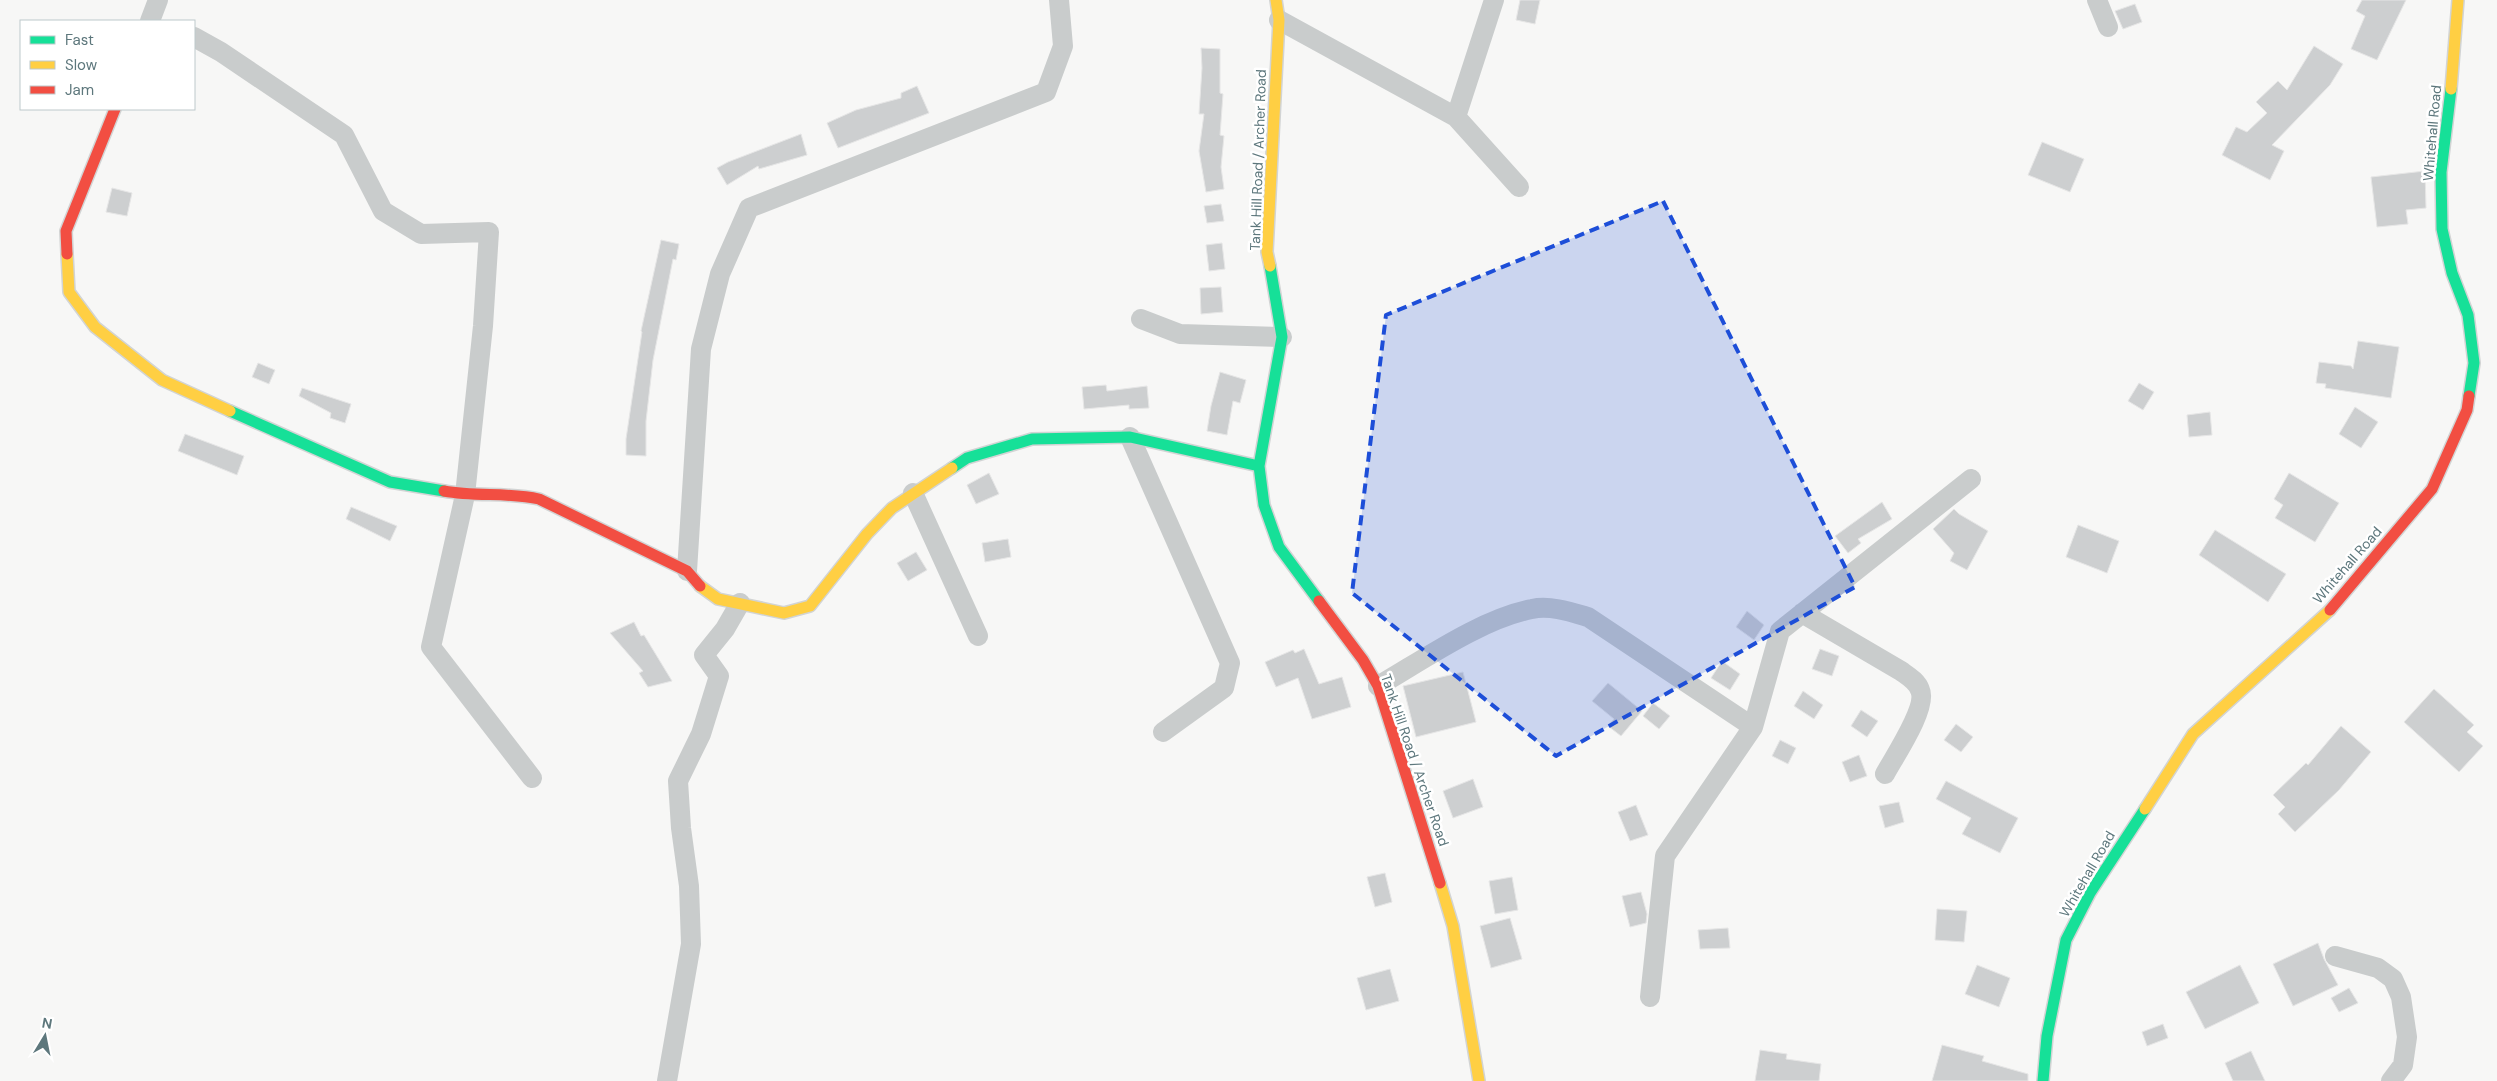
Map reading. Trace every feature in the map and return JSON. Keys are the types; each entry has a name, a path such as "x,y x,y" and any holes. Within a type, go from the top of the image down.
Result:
{"street":[{"path":"687,571 701,350 720,274 749,208 1046,92 1063,46 1059,0"},
{"name":"Tank Hill Road / Archer Road","path":"1276,0 1279,20 1267,252 1282,337 1259,466 1264,505 1279,547 1363,660 1378,686 1453,926 1479,1081"},
{"path":"1456,117 1494,0"},
{"path":"2096,0 2108,27"},
{"name":"Whitehall Road","path":"2043,1081 2047,1036 2066,940 2090,893 2193,734 2330,610 2432,489 2467,410 2474,363 2468,315 2452,273 2442,220 2441,172 2451,88 2458,0"},
{"path":"1279,20 1456,117 1519,187"},
{"path":"195,38 222,52 344,135 384,211 421,234 488,232 483,326 466,495 430,647 532,778"},
{"path":"115,110 66,231 70,292 96,327 162,380 390,482 466,495 521,495 539,499 687,571 695,582 718,599 784,613 810,606 824,592 866,534 892,508 967,458 1032,439 1130,437 1259,466"},
{"path":"1141,319 1180,334 1282,337"},
{"path":"1130,437 1230,663 1224,688 1163,732"},
{"path":"1650,997 1665,856 1753,727 1780,631 1971,480"},
{"path":"913,493 978,636"},
{"path":"667,1081 691,944 689,886 681,828 678,781 702,734 718,676 704,655 725,629 740,603"},
{"path":"1378,686 1492,621 1533,608 1565,610 1588,617 1753,727"},
{"path":"1802,613 1901,671 1914,680 1921,691 1920,707 1885,774"},
{"path":"2335,956 2378,968 2393,979 2401,997 2407,1037 2403,1065 2391,1081"}],"highlighted area":[{"path":"1663,201 1855,587 1556,756 1352,593 1386,315"}],"building":[{"path":"1520,0 1540,0 1535,24 1516,20"},
{"path":"2362,0 2406,0 2377,60 2351,49 2365,16 2356,11"},
{"path":"2135,4 2142,22 2123,29 2115,11"},
{"path":"2314,46 2343,64 2330,85 2272,145 2284,151 2270,180 2222,155 2236,127 2247,132 2267,113 2256,102 2278,81 2287,90"},
{"path":"1201,48 1220,49 1220,93 1223,94 1220,135 1224,136 1221,167 1224,189 1206,192 1199,151 1204,114 1199,114 1202,68"},
{"path":"917,86 929,113 838,148 827,123 856,110 901,98 901,93"},
{"path":"801,134 807,155 759,169 758,166 727,185 717,168 728,162"},
{"path":"2042,142 2084,159 2070,192 2028,175"},
{"path":"2425,171 2426,208 2406,210 2408,224 2377,227 2371,177"},
{"path":"112,188 132,193 127,216 106,212"},
{"path":"1221,204 1224,221 1207,223 1204,206"},
{"path":"661,240 679,244 676,260 673,259 653,360 646,421 646,456 626,455 626,439 641,331"},
{"path":"1222,243 1225,269 1209,271 1206,245"},
{"path":"1221,287 1223,312 1201,314 1200,288"},
{"path":"2358,341 2399,347 2391,398 2325,388 2326,384 2316,383 2319,362 2351,366 2353,369"},
{"path":"258,363 275,370 269,384 252,377"},
{"path":"1220,372 1246,380 1240,403 1233,401 1227,435 1207,431"},
{"path":"2139,383 2154,392 2143,410 2128,401"},
{"path":"1106,385 1107,391 1147,386 1149,408 1129,409 1129,405 1084,409 1082,387"},
{"path":"302,388 351,404 345,423 330,418 331,413 299,396"},
{"path":"2355,407 2378,422 2361,448 2339,434"},
{"path":"2210,412 2212,435 2189,437 2187,415"},
{"path":"185,434 244,456 237,475 178,451"},
{"path":"989,473 999,494 976,504 967,485"},
{"path":"2289,473 2339,503 2315,542 2275,518 2283,505 2274,499"},
{"path":"1882,502 1892,519 1858,539 1861,543 1848,553 1835,536"},
{"path":"351,507 397,526 390,541 346,519"},
{"path":"1954,509 1988,531 1967,570 1950,561 1954,553 1933,529"},
{"path":"2078,525 2119,541 2107,573 2066,557"},
{"path":"2215,530 2286,574 2268,602 2199,555"},
{"path":"1008,539 1011,557 985,562 982,543"},
{"path":"916,552 927,570 908,581 897,563"},
{"path":"1747,611 1764,625 1754,640 1736,627"},
{"path":"634,622 641,636 644,635 672,681 648,687 639,673 643,671 610,633"},
{"path":"1304,649 1319,684 1342,677 1351,707 1312,719 1298,678 1276,687 1265,662 1293,650 1295,653"},
{"path":"1820,649 1839,656 1832,676 1812,669"},
{"path":"1722,661 1740,674 1730,690 1711,678"},
{"path":"1463,672 1476,722 1416,737 1403,686"},
{"path":"1608,683 1642,711 1621,736 1608,726 1614,719 1592,701"},
{"path":"2434,689 2474,725 2467,732 2483,746 2459,772 2404,722"},
{"path":"1803,691 1823,705 1814,719 1794,706"},
{"path":"1653,703 1670,716 1659,729 1643,716"},
{"path":"1861,710 1878,721 1867,737 1851,726"},
{"path":"1956,724 1973,737 1961,752 1944,740"},
{"path":"2341,726 2371,752 2339,790 2295,832 2278,814 2285,807 2273,795 2306,763 2308,765"},
{"path":"1780,740 1796,748 1788,764 1772,756"},
{"path":"1859,755 1867,776 1850,782 1842,762"},
{"path":"1473,779 1483,807 1453,818 1443,791"},
{"path":"1946,781 2018,818 2000,853 1962,834 1971,818 1936,799"},
{"path":"1899,802 1904,822 1885,828 1879,806"},
{"path":"1636,805 1648,835 1630,841 1618,812"},
{"path":"1385,873 1392,902 1375,907 1367,877"},
{"path":"1512,877 1518,910 1495,914 1489,881"},
{"path":"1641,892 1647,914 1646,923 1630,927 1622,896"},
{"path":"1937,909 1967,911 1964,942 1935,940"},
{"path":"1510,918 1522,959 1491,968 1480,926"},
{"path":"1728,928 1730,948 1700,949 1698,930"},
{"path":"2318,943 2338,985 2293,1006 2273,964"},
{"path":"1977,965 2010,978 1999,1007 1965,994"},
{"path":"2240,965 2259,1003 2205,1029 2186,992"},
{"path":"1390,969 1399,1001 1366,1010 1357,978"},
{"path":"2349,988 2358,1003 2339,1012 2331,998"},
{"path":"2163,1024 2168,1038 2147,1046 2142,1032"},
{"path":"1942,1045 1984,1056 1982,1061 2028,1074 2028,1081 1932,1081"},
{"path":"1760,1050 1787,1054 1786,1059 1821,1064 1819,1081 1755,1081"},
{"path":"2251,1051 2265,1081 2233,1081 2225,1063"}],"traffic: fast":[{"path":"2451,89 2441,172 2442,229 2452,273 2468,315 2474,363 2469,396"},
{"path":"1270,266 1282,337 1259,466 1264,505 1279,547 1319,601"},
{"path":"230,411 390,482 444,491"},
{"path":"952,468 967,458 1032,439 1130,437 1259,466"},
{"path":"2043,1081 2047,1036 2066,940 2090,893 2145,809"}],"traffic: slow":[{"path":"1270,266 1267,252 1279,20 1276,0"},
{"path":"2451,89 2458,0"},
{"path":"67,254 69,292 95,327 162,380 230,411"},
{"path":"700,586 718,599 784,613 810,606 867,534 892,508 952,468"},
{"path":"2145,809 2193,734 2330,610"},
{"path":"1440,883 1453,926 1479,1081"}],"traffic: jam":[{"path":"67,254 66,231 115,110"},
{"path":"2330,610 2432,489 2467,410 2469,396"},
{"path":"444,491 539,499 687,571 700,586"},
{"path":"1319,601 1363,660 1378,686 1440,883"}]}
